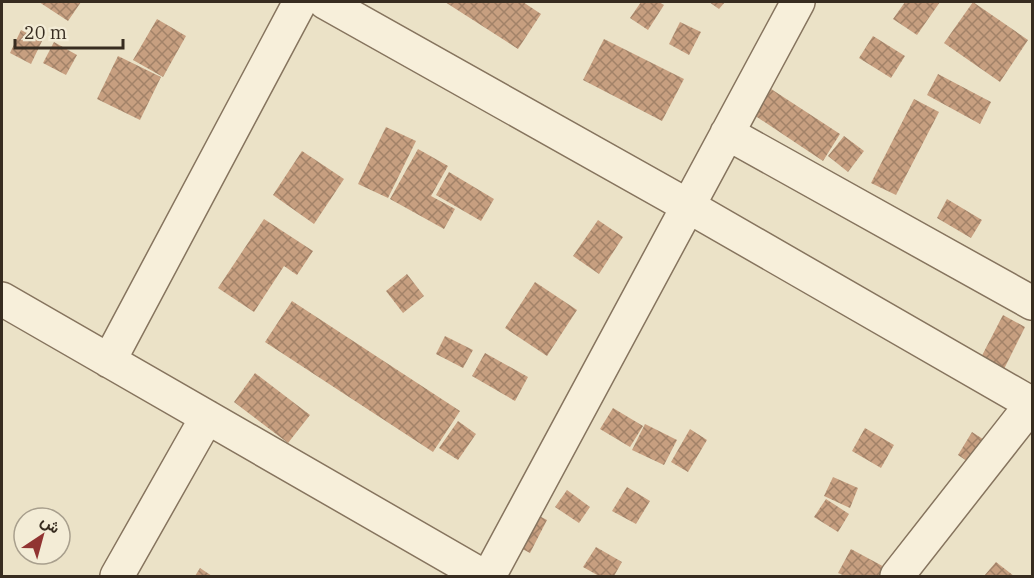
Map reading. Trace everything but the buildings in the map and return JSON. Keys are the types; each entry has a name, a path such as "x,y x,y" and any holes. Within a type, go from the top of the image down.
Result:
{"street":[{"path":"109,361 300,2"},
{"path":"325,2 688,206 1032,404 897,576"},
{"path":"489,576 798,2"},
{"path":"727,133 1032,303"},
{"path":"2,299 207,417 438,565 483,576"},
{"path":"117,576 207,417"}]}
